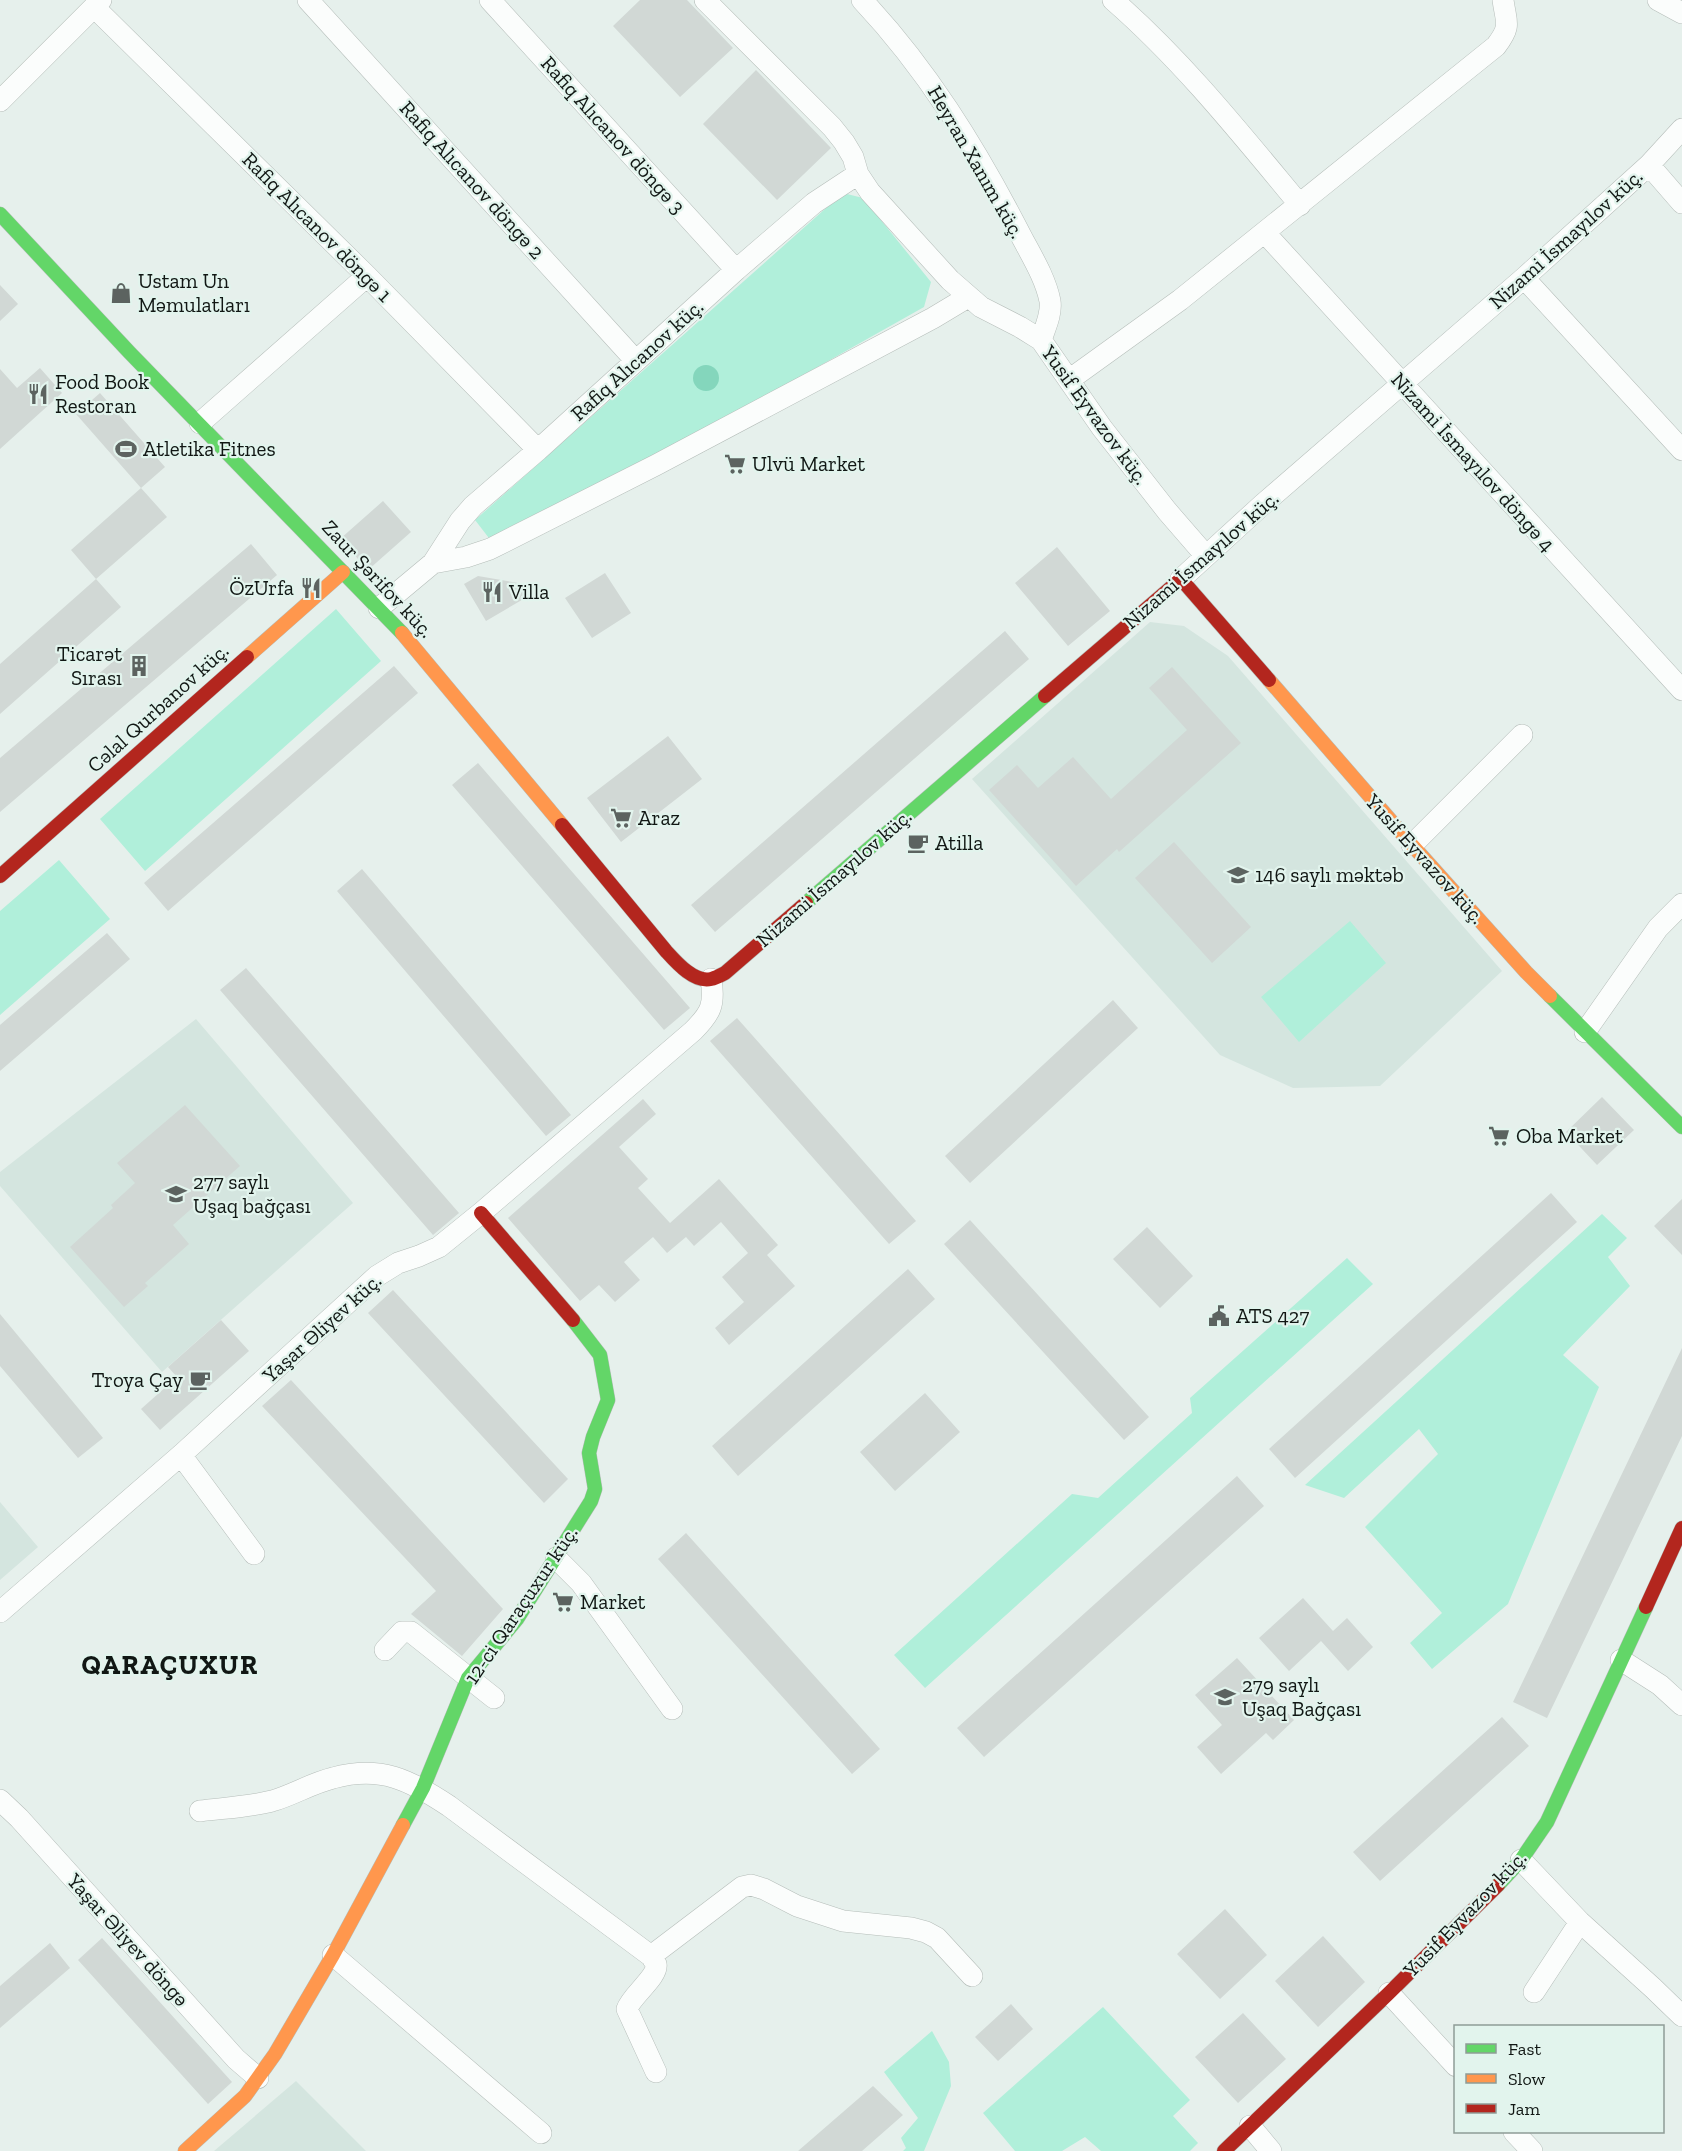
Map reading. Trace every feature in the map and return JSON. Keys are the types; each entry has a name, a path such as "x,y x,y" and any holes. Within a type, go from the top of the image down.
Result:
{"street":[{"name":"Rafiq Alıcanov döngə 2","path":"308,0 636,361"},
{"name":"Rafiq Alıcanov döngə 3","path":"490,0 736,270"},
{"name":"Yusif Eyvazov küç.","path":"705,0 832,127 844,141 853,157 858,174 870,192 968,297 981,307 1041,340 1102,428 1206,556"},
{"name":"Heyran Xanım küç.","path":"862,0 903,45 924,73 980,160 1013,221 1046,285 1050,304 1041,340"},
{"path":"1113,0 1217,105 1300,205"},
{"path":"1069,380 1180,300 1496,46 1506,33 1507,18 1503,0"},
{"path":"1658,0 1682,14"},
{"path":"0,101 98,4"},
{"name":"Rafiq Alıcanov döngə 1","path":"98,4 538,450"},
{"name":"Nizami İsmayılov küç.","path":"711,979 725,973 1181,579 1524,278 1649,165 1682,129"},
{"path":"1649,165 1682,203"},
{"name":"Rafiq Alıcanov küç.","path":"433,563 459,521 473,506 736,270 814,203 858,174"},
{"name":"Zaur Şərifov küç.","path":"0,214 130,353 379,608 449,688 666,951 688,971 702,979 711,979"},
{"name":"Nizami İsmayılov döngə 4","path":"1265,233 1682,690"},
{"path":"200,423 367,276"},
{"path":"1524,278 1682,450"},
{"path":"379,608 433,563 466,557 500,544 697,443 933,318 968,297"},
{"name":"Cəlal Qurbanov küç.","path":"0,876 343,572"},
{"name":"Yusif Eyvazov küç.","path":"1181,579 1412,845 1526,972 1682,1127"},
{"path":"1412,845 1522,735"},
{"path":"1585,1032 1658,928 1682,904"},
{"name":"Yaşar Əliyev küç.","path":"0,1612 181,1455 377,1276 398,1263 439,1247 699,1026 711,1008 714,996 711,979"},
{"name":"12-ci Qaraçuxur küç.","path":"185,2151 245,2096 275,2054 333,1955 423,1788 468,1678 517,1619 591,1501 595,1489 590,1453 593,1437 608,1400 600,1355 584,1330 481,1213"},
{"path":"181,1455 254,1554"},
{"name":"Yusif Eyvazov küç.","path":"1224,2151 1482,1902 1521,1860 1547,1822 1682,1529"},
{"path":"556,1558 581,1583 672,1709"},
{"path":"385,1650 402,1632 411,1632 494,1698"},
{"path":"1621,1660 1660,1685 1682,1706"},
{"path":"200,1812 272,1801 333,1778 366,1774 396,1776 423,1788 651,1956 656,1965 655,1973 629,2002 627,2009 656,2072"},
{"name":"Yaşar Əliyev döngə","path":"0,1800 27,1826 236,2059 258,2078"},
{"path":"1521,1860 1580,1922 1682,2016"},
{"path":"651,1956 742,1887 752,1885 797,1906 843,1921 911,1928 926,1932 937,1938 972,1976"},
{"path":"1534,1992 1580,1922"},
{"path":"333,1955 541,2133"},
{"path":"1389,1993 1454,2065"},
{"path":"1250,2126 1271,2151"},
{"path":"1515,2133 1532,2151"}],"shaded area":[{"path":"843,193 863,198 931,282 924,307 725,419 492,542 475,520"},
{"path":"706,365 715,369 719,378 715,387 706,391 697,387 693,378 697,369"},
{"path":"336,609 381,661 145,871 100,819"},
{"name":"146 saylı məktəb","path":"1150,622 1184,626 1228,656 1502,971 1380,1086 1293,1088 1220,1055 972,779"},
{"path":"59,860 110,919 0,1015 0,911"},
{"path":"1350,921 1386,963 1299,1042 1261,997"},
{"name":"277 saylı Uşaq bağçası","path":"196,1019 353,1203 162,1372 0,1186 0,1172"},
{"path":"1602,1214 1627,1238 1608,1257 1630,1286 1563,1355 1599,1387 1508,1604 1432,1669 1410,1643 1442,1613 1365,1527 1438,1454 1419,1429 1344,1498 1305,1485"},
{"path":"1347,1258 1373,1284 925,1688 894,1655 1072,1494 1098,1498 1192,1413 1190,1398"},
{"path":"0,1502 38,1547 0,1580"},
{"path":"1103,2007 1190,2100 1173,2116 1198,2143 1190,2151 1101,2151 1085,2137 1062,2151 1015,2151 983,2113"},
{"path":"932,2031 949,2062 951,2086 924,2151 903,2151 906,2148 901,2138 918,2118 884,2072"},
{"path":"296,2081 366,2151 214,2151"}],"building":[{"path":"640,0 687,0 733,48 680,97 613,26"},
{"path":"756,70 831,148 777,200 703,124"},
{"path":"0,285 18,304 0,321"},
{"path":"40,368 62,393 0,449 0,369 17,388"},
{"path":"100,393 165,467 141,488 76,414"},
{"path":"141,488 167,517 96,579 71,550"},
{"path":"383,501 411,532 368,570 340,539"},
{"name":"Ticarət Sırası","path":"251,544 277,575 0,812 0,758"},
{"path":"1057,547 1110,611 1068,646 1015,583"},
{"path":"605,573 631,613 592,638 565,598"},
{"path":"478,576 518,583 527,597 486,621 464,584"},
{"path":"96,579 121,607 0,714 0,664"},
{"path":"1005,631 1029,659 715,932 691,905"},
{"path":"394,666 418,693 168,911 144,883"},
{"path":"1172,667 1241,743 1119,852 1117,849 1076,886 989,790 1017,765 1038,788 1073,757 1111,799 1187,730 1149,688"},
{"path":"668,736 702,779 621,842 587,798"},
{"path":"478,763 690,1008 664,1030 452,785"},
{"path":"1174,842 1251,927 1212,963 1135,878"},
{"path":"362,869 571,1115 546,1136 337,891"},
{"path":"107,933 130,959 0,1071 0,1025"},
{"path":"246,968 459,1213 433,1235 220,990"},
{"path":"1113,1000 1138,1028 970,1183 945,1156"},
{"path":"737,1018 916,1221 889,1244 710,1041"},
{"path":"1602,1097 1634,1130 1597,1165 1566,1132"},
{"path":"643,1099 656,1114 619,1147 648,1179 638,1188 670,1223 719,1179 778,1245 767,1255 795,1286 729,1345 715,1328 744,1302 722,1277 748,1253 721,1222 694,1246 686,1237 667,1253 653,1237 624,1262 640,1280 615,1302 599,1285 580,1301 508,1218"},
{"path":"185,1105 240,1166 173,1225 189,1244 145,1283 148,1286 124,1307 70,1247 113,1208 111,1205 135,1183 117,1163"},
{"path":"1551,1193 1577,1222 1295,1478 1269,1449"},
{"path":"1682,1199 1682,1255 1654,1226"},
{"path":"970,1220 1149,1417 1124,1440 944,1244"},
{"path":"1147,1227 1193,1276 1160,1308 1113,1259"},
{"path":"908,1269 935,1299 738,1476 712,1446"},
{"path":"393,1290 568,1479 544,1503 368,1313"},
{"path":"0,1314 103,1438 78,1458 0,1366"},
{"path":"221,1320 249,1351 160,1430 141,1409 177,1377 168,1367"},
{"path":"1682,1348 1682,1436 1547,1718 1513,1702"},
{"path":"291,1380 503,1609 462,1656 411,1614 436,1591 262,1406"},
{"path":"925,1393 960,1432 895,1491 860,1452"},
{"path":"1237,1476 1264,1506 984,1757 957,1728"},
{"path":"686,1533 880,1749 852,1774 658,1559"},
{"path":"1303,1598 1333,1631 1347,1618 1373,1647 1348,1671 1321,1641 1289,1671 1259,1638"},
{"path":"1237,1658 1294,1720 1273,1740 1266,1733 1221,1774 1197,1747 1222,1725 1195,1695"},
{"path":"1502,1717 1529,1746 1380,1881 1353,1852"},
{"path":"1225,1909 1267,1955 1220,1999 1177,1954"},
{"path":"1323,1936 1365,1982 1318,2027 1275,1981"},
{"path":"102,1938 232,2082 208,2104 78,1960"},
{"path":"50,1943 70,1968 0,2028 0,1986"},
{"path":"1011,2004 1033,2029 998,2061 975,2037"},
{"path":"1243,2013 1286,2059 1238,2103 1195,2057"},
{"path":"873,2086 903,2115 862,2151 798,2151"}],"traffic: fast":[{"path":"0,214 130,353 402,633"},
{"path":"806,903 1045,696"},
{"path":"1550,996 1682,1127"},
{"path":"403,1825 423,1788 468,1678 517,1619 591,1501 595,1489 589,1453 608,1400 600,1355 573,1320"},
{"path":"1498,1885 1521,1860 1547,1822 1646,1607"}],"traffic: slow":[{"path":"247,657 343,572"},
{"path":"402,633 562,825"},
{"path":"1269,680 1412,845 1550,996"},
{"path":"185,2151 245,2096 275,2054 333,1955 403,1825"}],"traffic: jam":[{"path":"1045,696 1181,579 1269,680"},
{"path":"0,876 247,657"},
{"path":"562,825 666,951 686,971 698,978 711,979 725,973 806,903"},
{"path":"481,1213 573,1320"},
{"path":"1646,1607 1682,1528"},
{"path":"1224,2151 1498,1885"}],"place":[{"name":"Ustam Un Məmulatları","path":"121,293"},
{"name":"Food Book Restoran","path":"38,394"},
{"name":"Atletika Fitnes","path":"126,449"},
{"name":"Ulvü Market","path":"735,464"},
{"name":"ÖzUrfa","path":"311,588"},
{"name":"Villa","path":"492,592"},
{"name":"Ticarət Sırası","path":"139,666"},
{"name":"Araz","path":"621,818"},
{"name":"Atilla","path":"918,843"},
{"name":"146 saylı məktəb","path":"1238,875"},
{"name":"Oba Market","path":"1499,1136"},
{"name":"277 saylı Uşaq bağçası","path":"176,1194"},
{"name":"ATS 427","path":"1219,1316"},
{"name":"Troya Çay","path":"200,1380"},
{"name":"Market","path":"563,1602"},
{"name":"279 saylı Uşaq Bağçası","path":"1225,1697"}],"district":[{"name":"QARAÇUXUR","path":"170,1665"}]}
